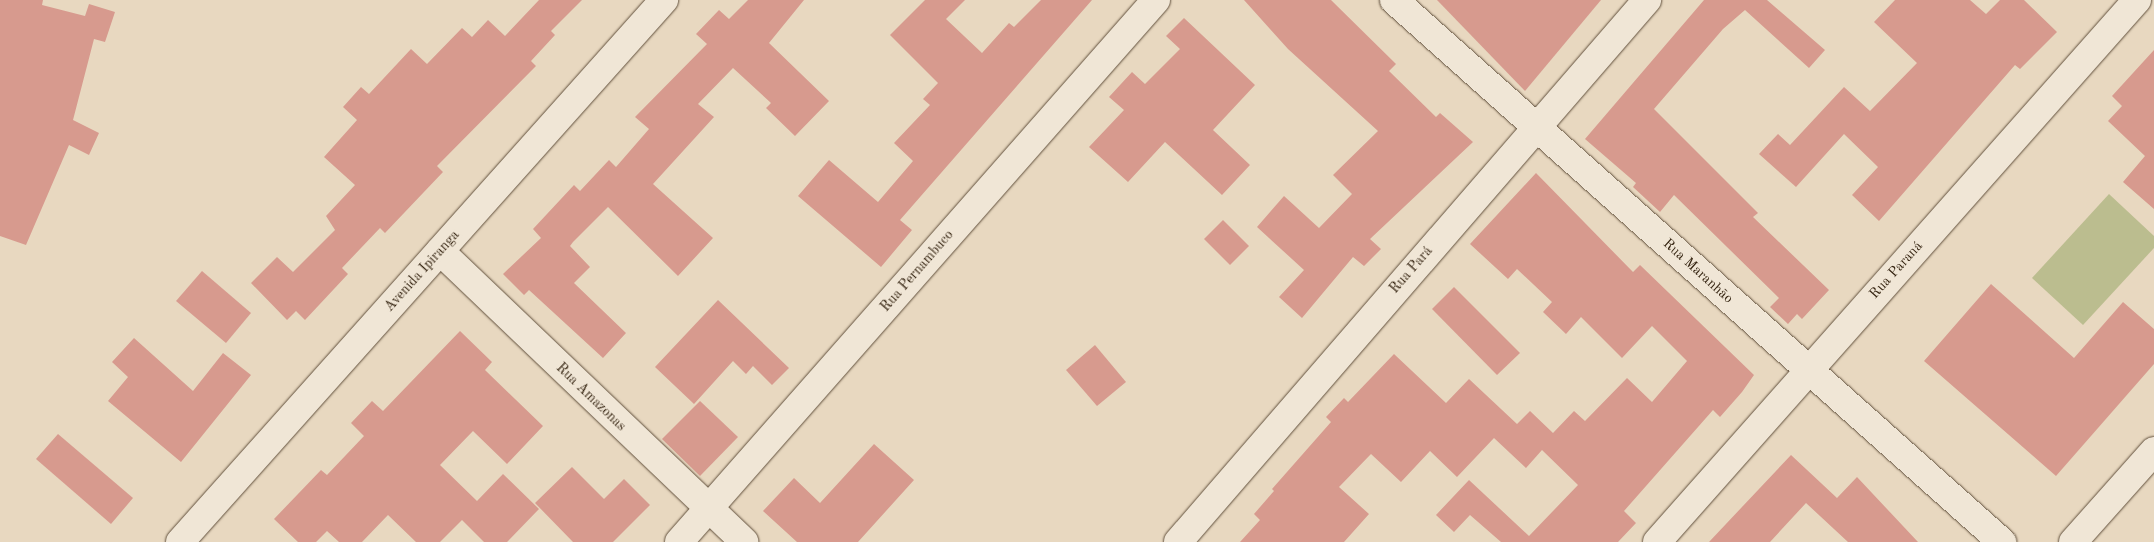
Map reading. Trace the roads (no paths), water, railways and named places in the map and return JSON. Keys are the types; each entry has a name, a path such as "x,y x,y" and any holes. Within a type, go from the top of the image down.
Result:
{"street":[{"name":"Avenida Ipiranga","path":"180,542 664,0"},
{"name":"Rua Pernambuco","path":"678,542 1156,0"},
{"name":"Rua Maranhão","path":"1394,0 2002,542"},
{"name":"Rua Pará","path":"1178,542 1534,126 1647,0"},
{"name":"Rua Paraná","path":"1657,542 1808,368 2137,0"},
{"name":"Rua Amazonas","path":"440,251 744,542"},
{"path":"2073,542 2154,451"}]}
